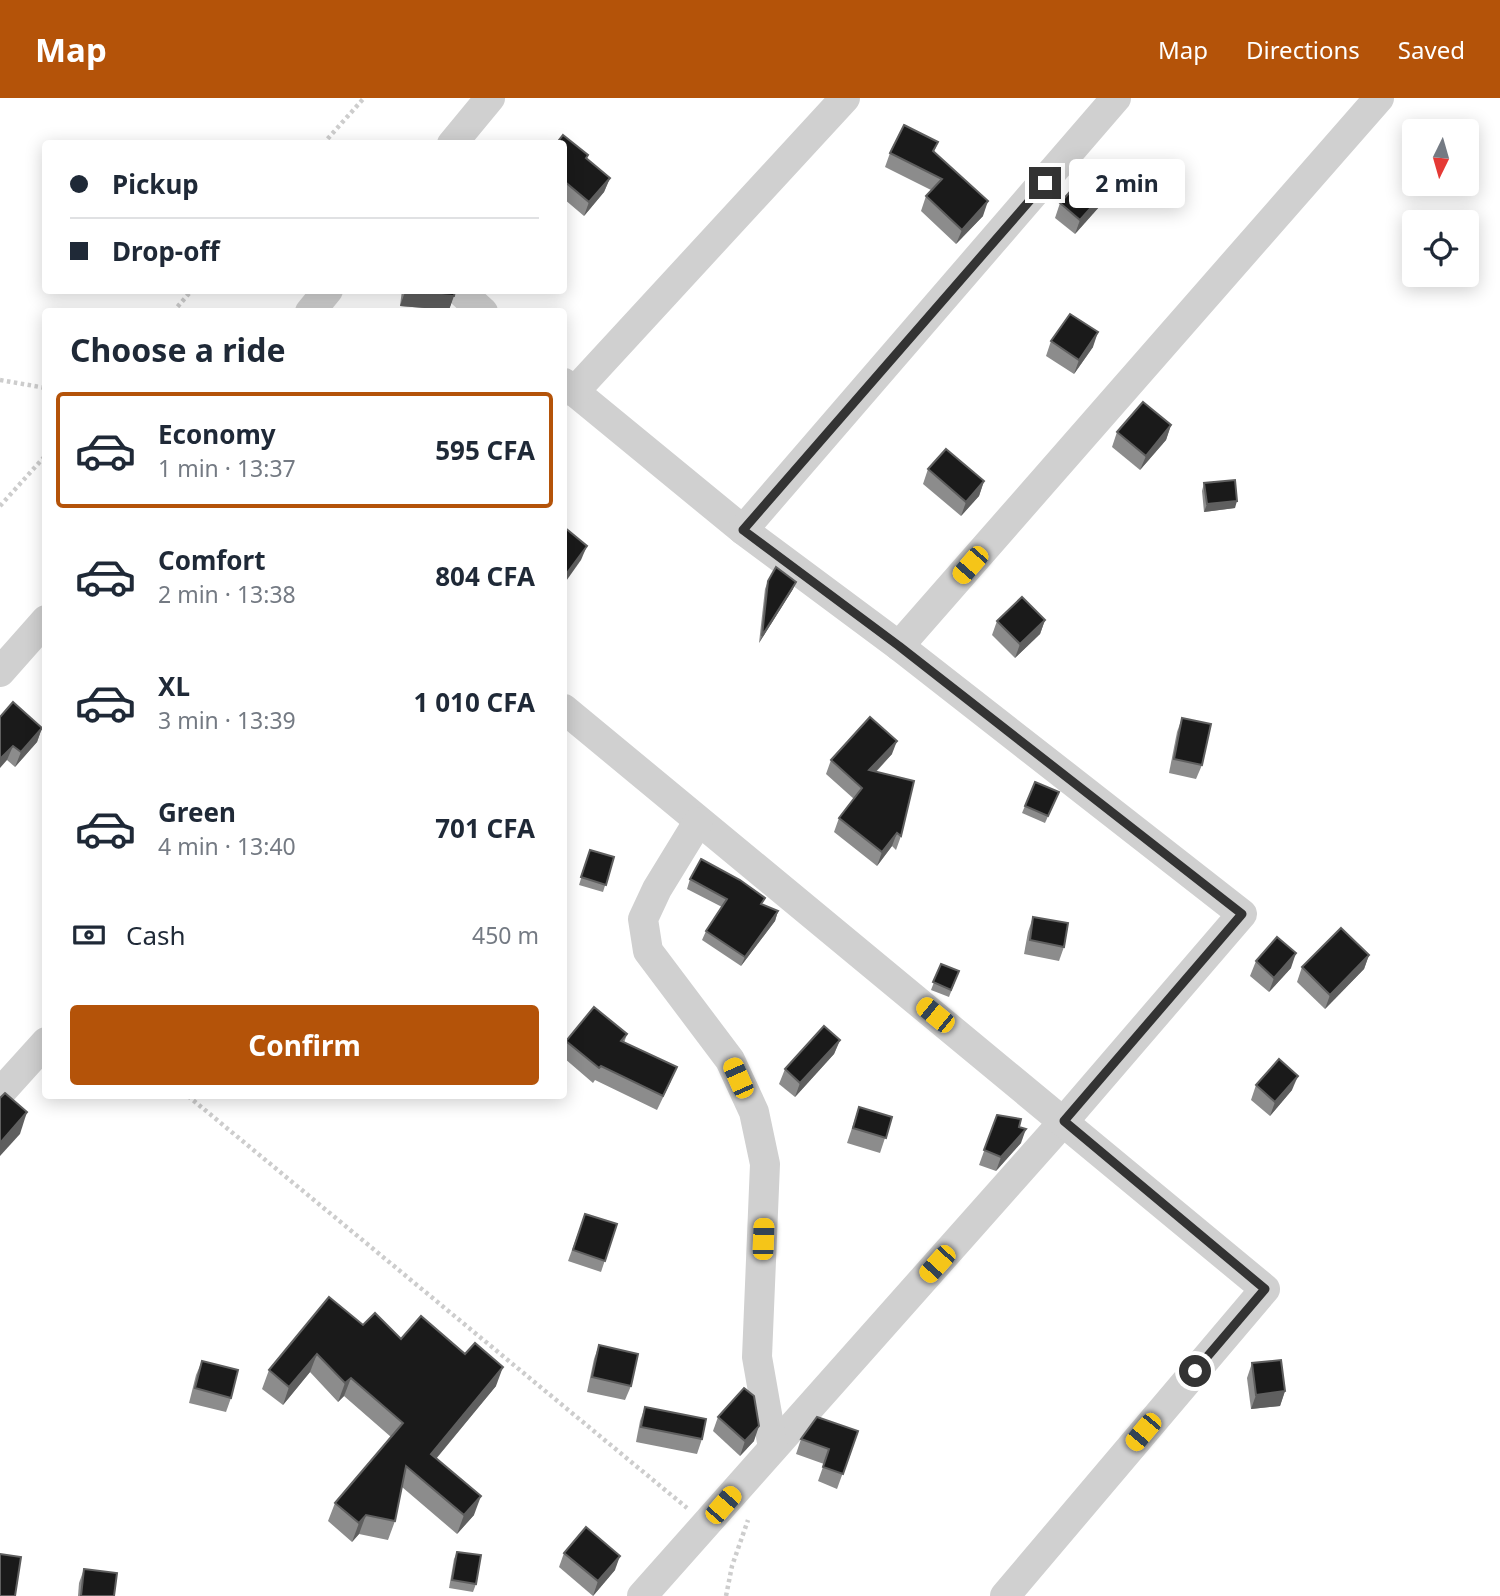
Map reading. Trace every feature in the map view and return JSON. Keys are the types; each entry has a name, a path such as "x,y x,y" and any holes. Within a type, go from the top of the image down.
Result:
{"street":[{"path":"455,140 490,98"},
{"path":"743,530 1116,98"},
{"path":"899,646 1379,98"},
{"path":"642,1596 1064,1121 1242,914 899,646 743,530 569,387 842,99"},
{"path":"313,308 325,294"},
{"path":"463,294 479,308"},
{"path":"0,672 42,625"},
{"path":"567,712 1265,1289 1005,1596"},
{"path":"698,822 657,889 643,919 648,951 730,1060 754,1112 765,1164 757,1357 773,1448"},
{"path":"0,1093 42,1046"}],"path":[{"path":"327,140 364,98"},
{"path":"176,308 189,294"},
{"path":"0,380 42,387"},
{"path":"0,506 42,459"},
{"path":"192,1099 706,1524"}],"building":[{"path":"904,125 938,142 933,151 988,201 962,230 926,196 942,179 890,153"},
{"path":"563,135 588,155 586,158 610,178 589,202 567,184 567,140 559,140"},
{"path":"1084,176 1104,193 1080,220 1060,203"},
{"path":"1070,314 1098,332 1079,360 1051,341"},
{"path":"1143,402 1171,425 1146,456 1117,432"},
{"path":"946,449 984,481 966,502 928,469"},
{"path":"1235,480 1237,501 1207,504 1204,483"},
{"path":"567,529 587,546 567,573"},
{"path":"776,567 796,582 762,636 768,581"},
{"path":"1022,597 1045,620 1020,644 997,621"},
{"path":"13,702 42,728 21,752 13,746 0,759 0,717"},
{"path":"870,717 897,741 869,770 914,781 901,836 897,833 882,852 839,818 862,788 831,760"},
{"path":"1182,718 1211,724 1202,765 1174,759"},
{"path":"1035,782 1059,792 1048,816 1025,806"},
{"path":"590,850 614,857 606,885 581,877"},
{"path":"701,859 740,880 765,898 761,904 778,911 745,957 706,931 727,899 690,879"},
{"path":"1033,917 1068,923 1064,947 1030,940"},
{"path":"1341,928 1369,955 1330,995 1302,967"},
{"path":"1277,937 1296,953 1274,978 1256,961"},
{"path":"941,964 959,971 951,990 933,982"},
{"path":"594,1007 627,1034 621,1041 677,1067 663,1096 601,1066 599,1068 567,1040"},
{"path":"824,1026 840,1040 800,1083 785,1069"},
{"path":"1279,1059 1298,1076 1275,1102 1256,1085"},
{"path":"5,1093 27,1112 0,1143 0,1098"},
{"path":"859,1107 892,1117 886,1138 853,1128"},
{"path":"997,1115 1021,1119 1019,1127 1026,1129 1001,1157 984,1150"},
{"path":"585,1214 617,1224 605,1261 573,1250"},
{"path":"329,1297 363,1325 375,1313 401,1339 421,1316 465,1354 475,1343 503,1367 431,1454 481,1496 464,1515 406,1466 395,1521 366,1515 359,1523 335,1503 403,1423 351,1378 345,1383 317,1354 289,1387 269,1370"},
{"path":"599,1345 638,1354 631,1386 592,1377"},
{"path":"1281,1360 1285,1391 1256,1395 1252,1363"},
{"path":"202,1361 238,1370 231,1398 195,1388"},
{"path":"744,1388 754,1396 759,1426 745,1441 718,1417"},
{"path":"645,1407 706,1419 702,1439 641,1427"},
{"path":"817,1417 858,1431 843,1474 823,1467 829,1449 801,1439"},
{"path":"586,1527 620,1556 598,1581 564,1553"},
{"path":"457,1552 481,1555 476,1584 452,1580"},
{"path":"0,1554 21,1557 15,1596 0,1596"},
{"path":"84,1569 117,1573 114,1596 81,1596"}],"route":[{"path":"1045,183 743,530 899,646 1242,914 1064,1121 1265,1289 1195,1371"}]}
